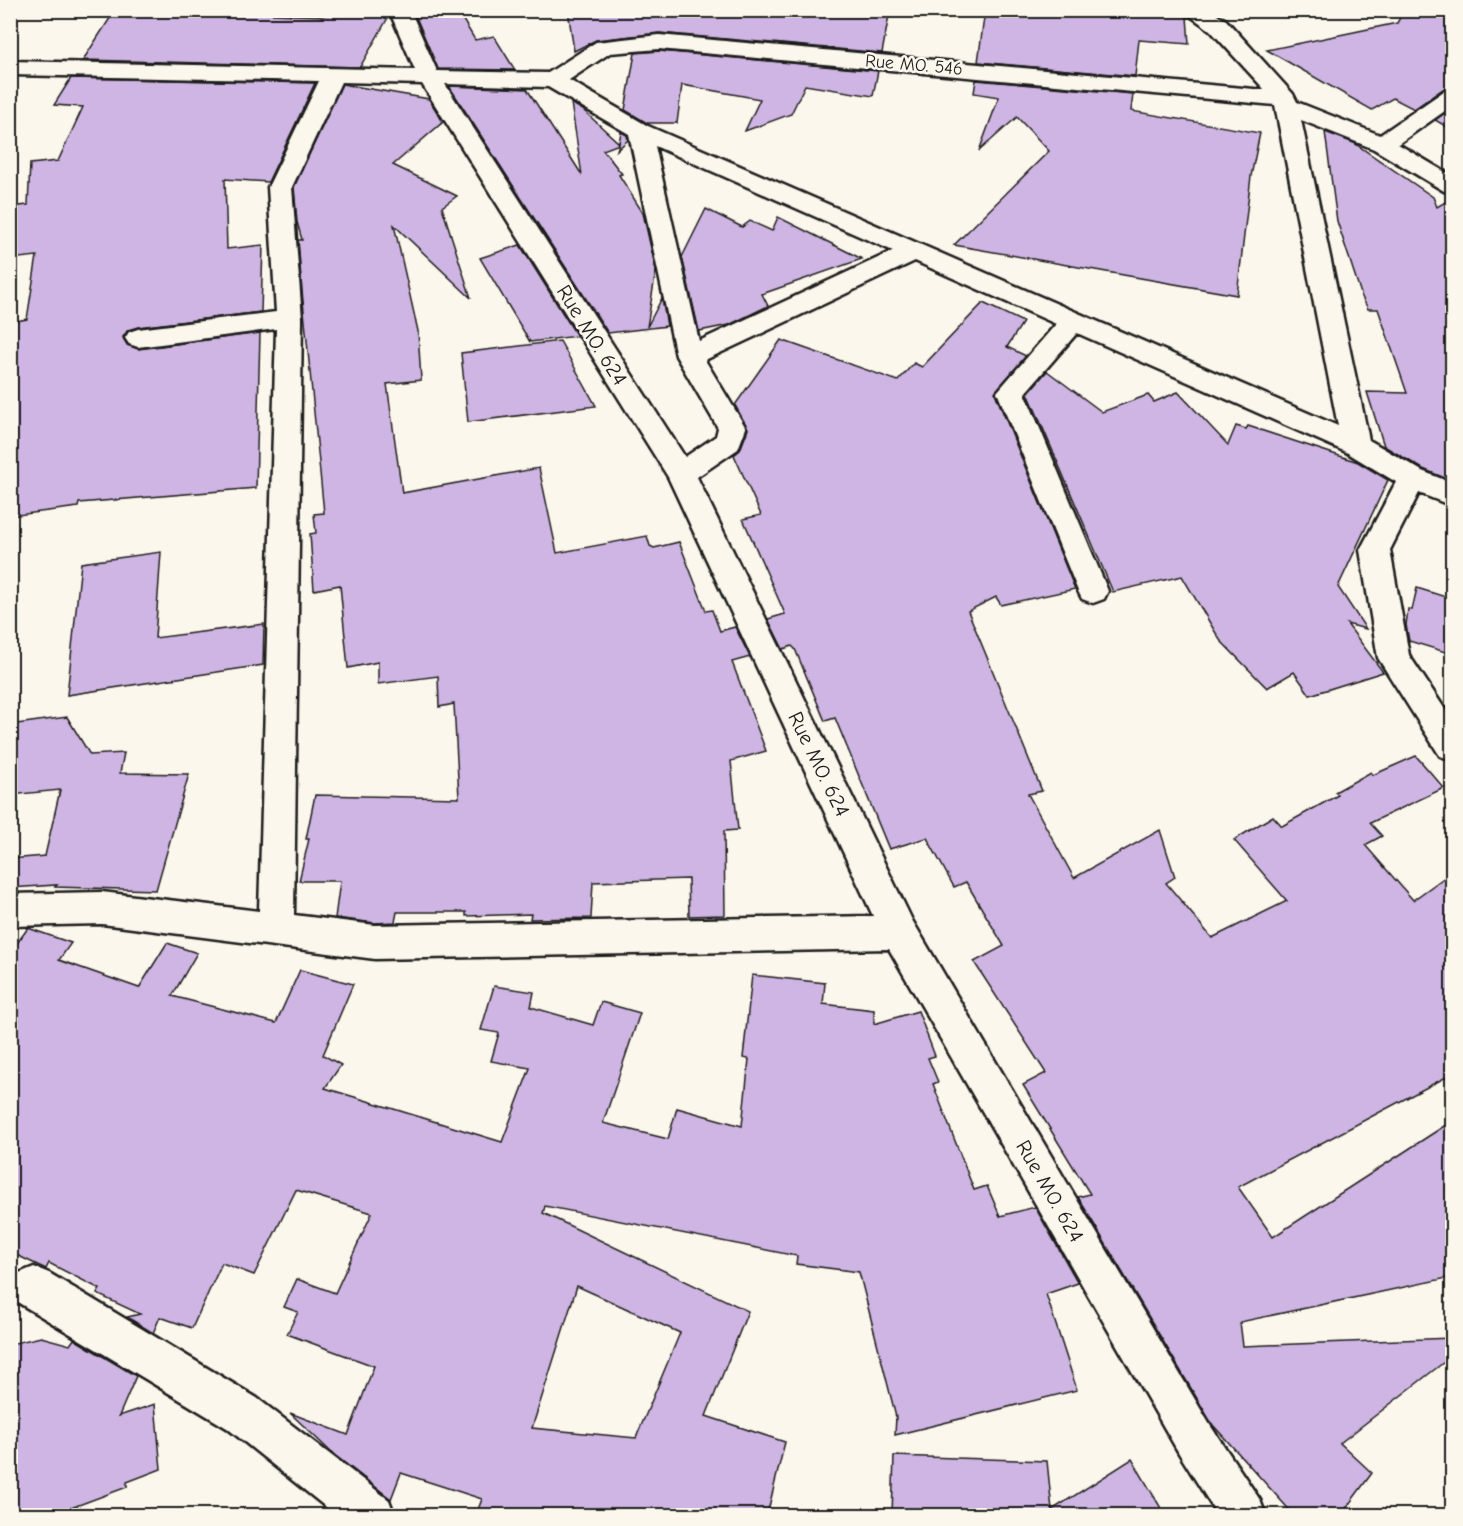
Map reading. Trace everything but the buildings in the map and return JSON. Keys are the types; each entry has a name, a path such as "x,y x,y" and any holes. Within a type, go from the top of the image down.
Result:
{"street":[{"name":"Rue MO. 624","path":"399,10 430,80 681,474 899,932 1195,1440 1244,1515"},
{"path":"1192,10 1218,26 1286,103 1382,144 1452,186"},
{"name":"Rue MO. 546","path":"553,80 604,47 659,42 1286,103"},
{"path":"10,68 430,80 553,80 640,131 1356,445 1412,478 1452,495"},
{"path":"276,929 289,319 280,187 332,77"},
{"path":"1382,144 1452,96"},
{"path":"1286,103 1356,445"},
{"path":"640,131 689,356 732,428 728,442 681,474"},
{"path":"689,356 915,251"},
{"path":"138,338 289,319"},
{"path":"1073,321 1011,392 1093,591"},
{"path":"1412,478 1376,550 1394,658 1452,746"},
{"path":"10,910 102,908 375,942 899,932"},
{"path":"34,1288 242,1413 373,1515"}]}
